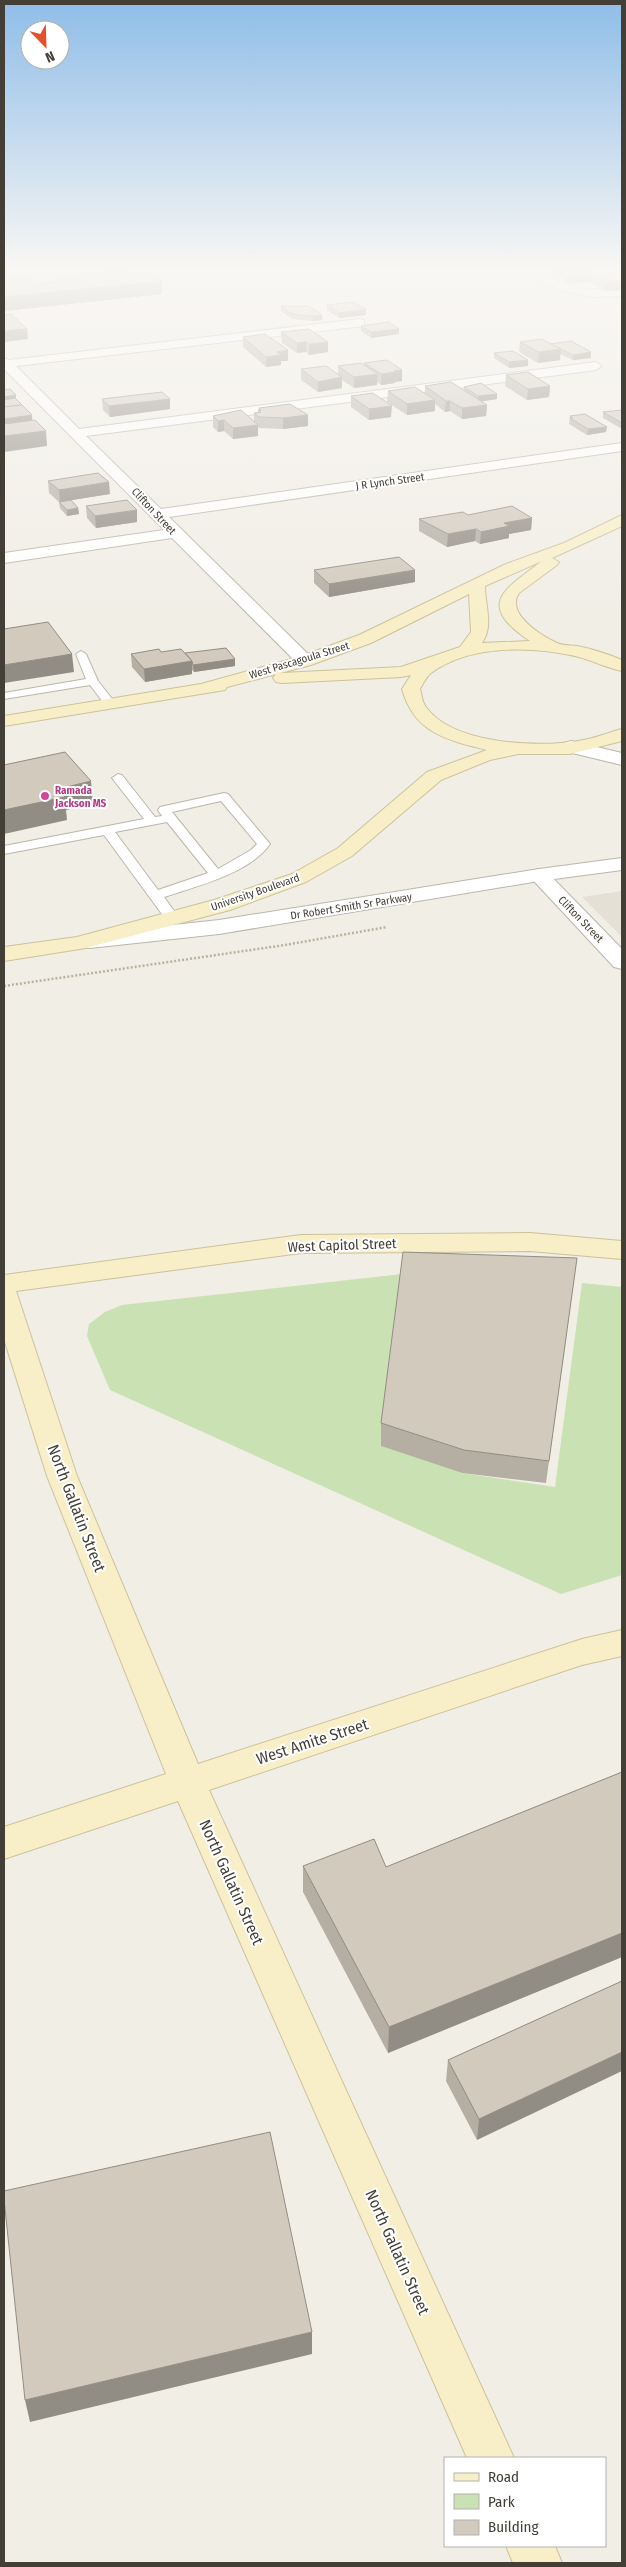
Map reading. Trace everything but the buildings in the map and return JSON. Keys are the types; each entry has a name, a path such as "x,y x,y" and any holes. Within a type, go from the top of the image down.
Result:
{"main road":[{"path":"464,652 478,638 481,623 476,599 477,586 512,568 569,546 622,520"},
{"path":"554,647 534,638 518,626 508,608 508,598 512,591 540,571 569,546"},
{"name":"West Pascagoula Street","path":"201,689 305,661 365,639 477,586"},
{"path":"622,666 596,655 554,647 488,648 464,652 437,662 423,670 411,689 416,709 425,718 444,729 468,739 518,748 571,748 600,742 622,734"},
{"name":"West Pascagoula Street","path":"4,721 201,689 291,677 351,676 401,672 437,662"},
{"name":"University Boulevard","path":"4,954 78,943 222,905 299,878 345,852 434,776 484,756 518,748"},
{"name":"West Capitol Street","path":"4,1284 301,1244 530,1242 622,1250"},
{"name":"North Gallatin Street","path":"4,1295 62,1476 187,1781 491,2457"},
{"name":"West Amite Street","path":"4,1843 582,1652 622,1643"},
{"path":"530,2547 538,2563"}],"street":[{"name":"Clifton Street","path":"28,387 159,514 174,533 305,661"},
{"path":"76,433 435,387"},
{"name":"J R Lynch Street","path":"159,514 622,447"},
{"path":"4,558 174,533"},
{"path":"571,748 622,758"},
{"name":"Dr Robert Smith Sr Parkway","path":"78,943 219,928 539,875 622,864"},
{"name":"Clifton Street","path":"539,875 622,962"}],"lane":[{"path":"81,654 93,681 110,704"},
{"path":"4,696 93,681"},
{"path":"118,778 152,822"},
{"path":"155,896 216,875 256,853 264,844 224,797 164,810 216,875"},
{"path":"4,850 170,818"},
{"path":"107,830 172,918"}],"shaded area":[{"path":"622,891 622,937 582,897"}],"green space":[{"path":"402,1274 381,1446 462,1473 555,1487 582,1283 622,1287 622,1575 561,1594 110,1390 87,1336 89,1324 105,1312 122,1305"}],"place":[{"name":"Ramada Jackson MS","path":"45,796"}]}
